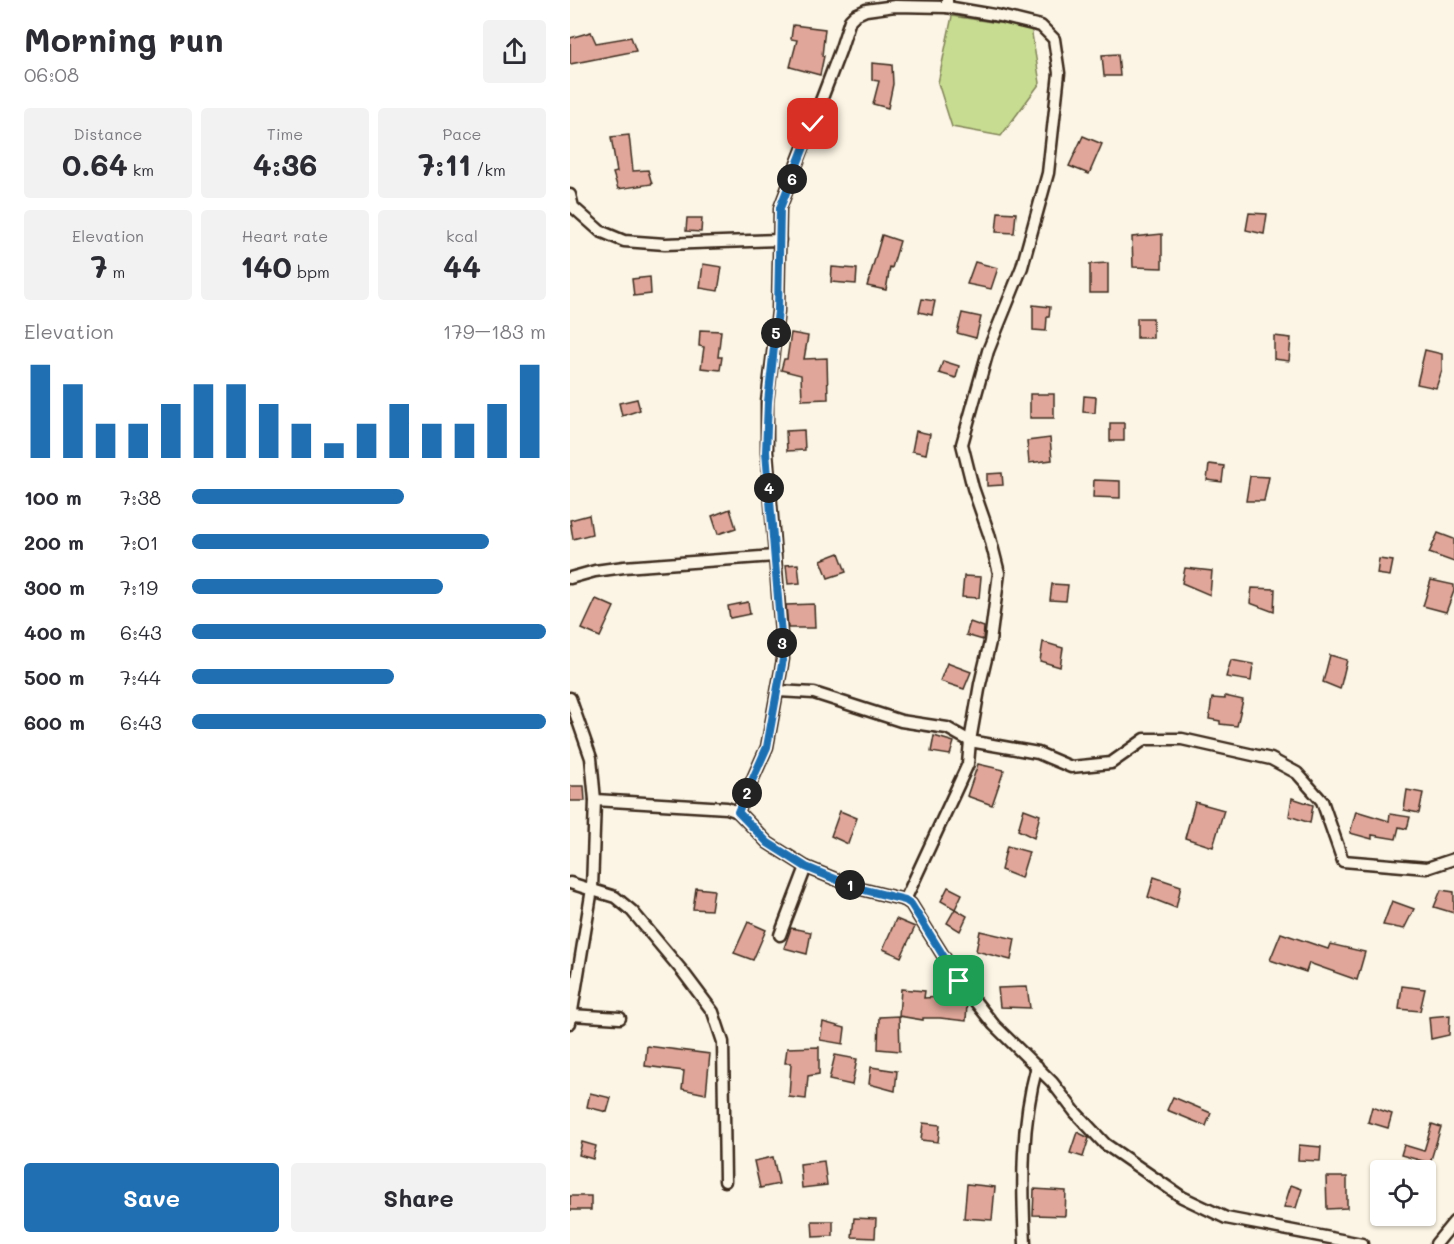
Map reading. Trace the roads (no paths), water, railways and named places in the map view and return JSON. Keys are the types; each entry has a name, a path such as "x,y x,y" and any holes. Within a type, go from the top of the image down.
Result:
{"street":[{"path":"738,812 767,747 783,659 767,442 768,402 778,311 780,208 832,75 850,20 866,10 895,6 947,4 1041,26 1054,39 1059,73 1048,173 1022,267 988,351 963,444 973,488 989,534 999,573 990,642 980,684 968,764 905,900"},
{"path":"570,195 573,207 600,231 624,241 665,244 780,240"},
{"path":"570,578 595,571 624,567 775,556"},
{"path":"778,691 814,693 902,721 947,728 970,741 1038,753 1071,767 1111,763 1145,739 1182,739 1271,759 1297,773 1322,801 1343,861 1427,868 1454,859"},
{"path":"570,698 591,758 595,800 592,889 572,995 571,1019 620,1018"},
{"path":"595,800 726,808 738,812 768,843 806,867 857,888 905,900 911,904 959,981 994,1026 1037,1065 1105,1144 1182,1197 1226,1218 1362,1244"},
{"path":"780,935 806,867"},
{"path":"570,883 615,897 632,911 713,1012 723,1042 725,1181"},
{"path":"1025,1244 1023,1144 1031,1085 1037,1065"},
{"path":"1436,1244 1454,1222"}]}
